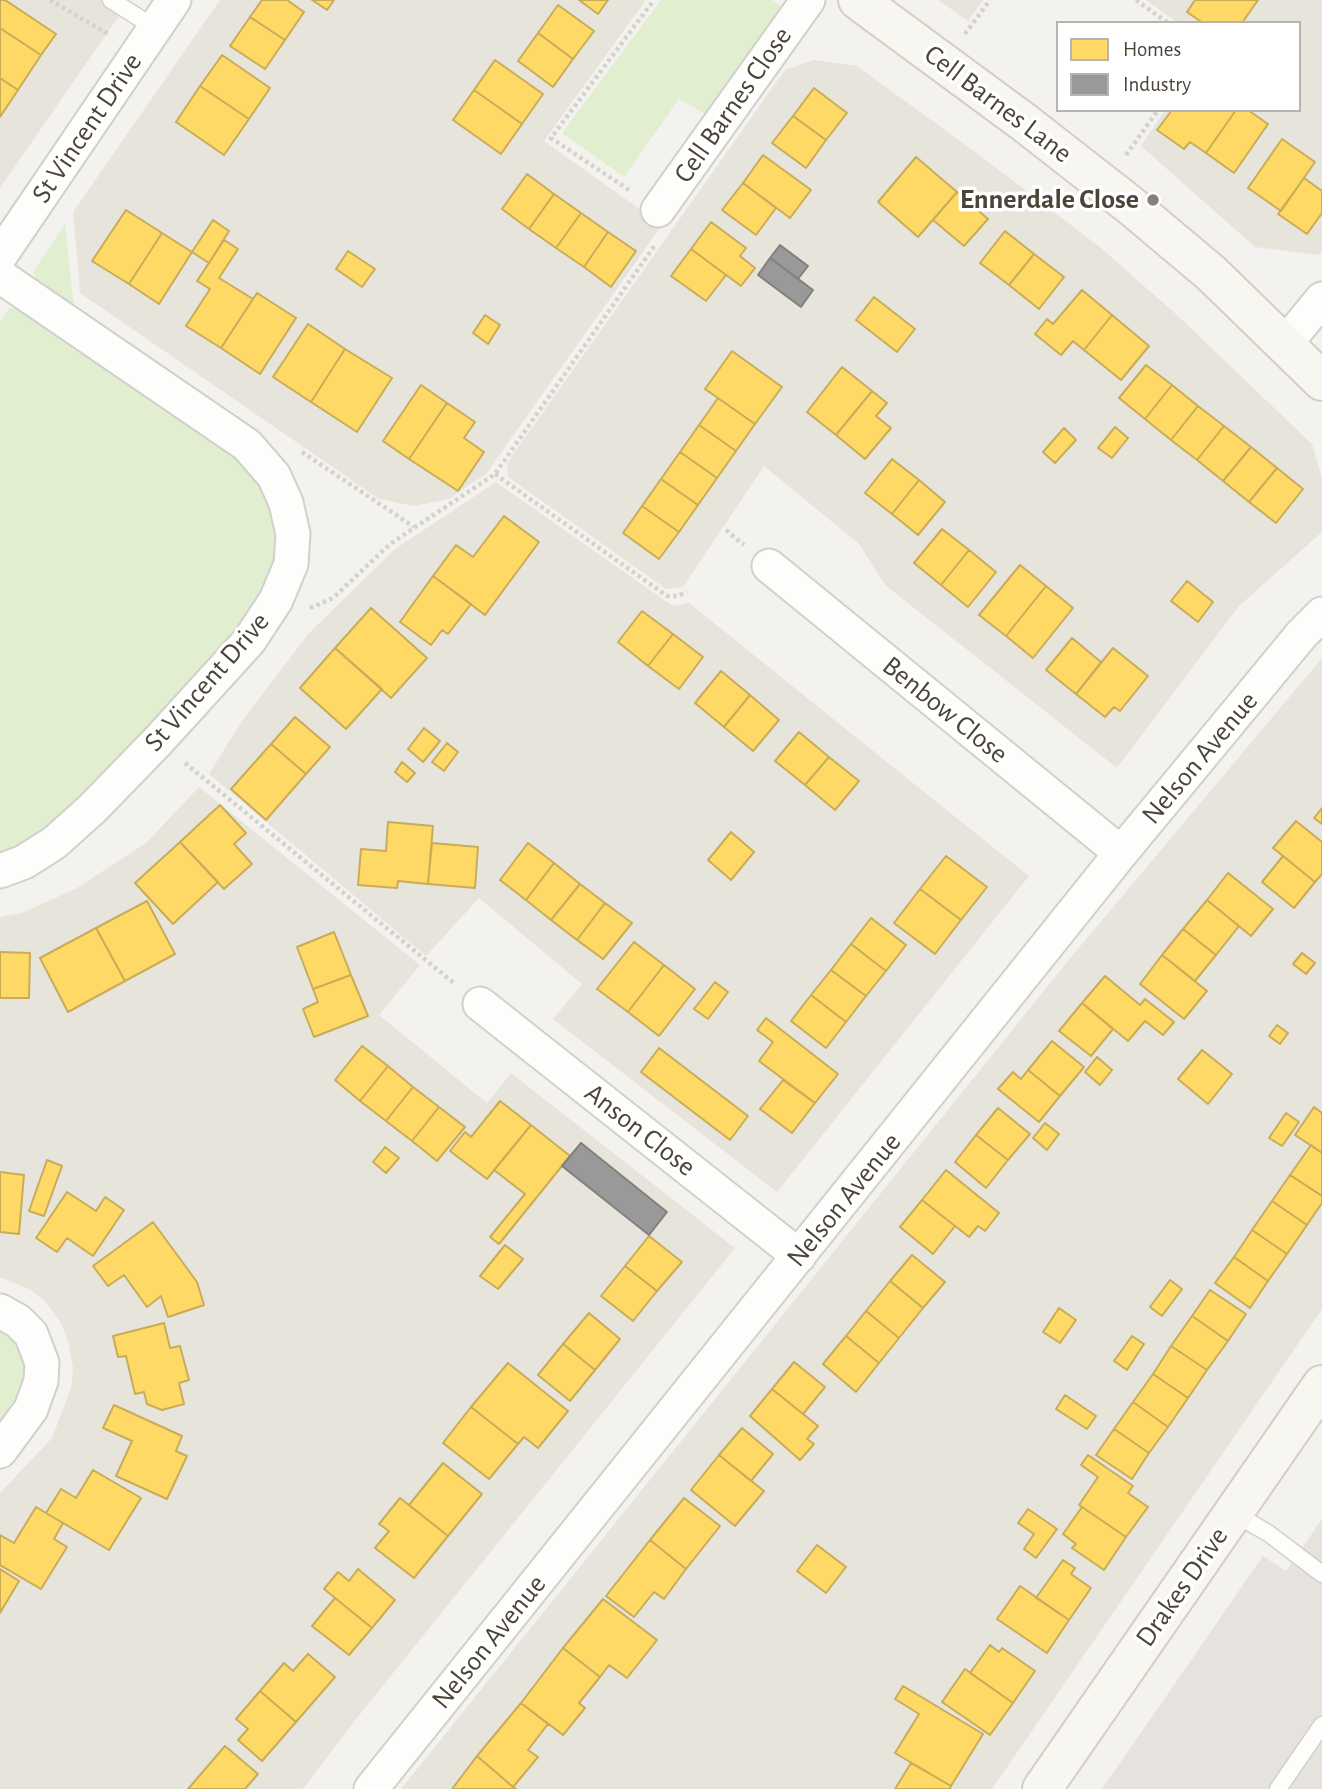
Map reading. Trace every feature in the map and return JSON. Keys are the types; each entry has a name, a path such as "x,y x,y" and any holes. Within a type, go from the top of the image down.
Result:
{"street":[{"name":"St Vincent Drive","path":"0,256 174,0"},
{"name":"Cell Barnes Close","path":"658,210 807,0"},
{"name":"Cell Barnes Lane","path":"858,0 1015,116 1211,273 1322,381"},
{"name":"St Vincent Drive","path":"0,276 247,445 268,469 286,503 293,534 291,564 273,605 250,641 92,809 54,843 24,862 0,871"},
{"path":"1285,344 1322,299"},
{"name":"Benbow Close","path":"768,566 1121,853"},
{"name":"Nelson Avenue","path":"371,1789 1121,853 1302,634 1322,614"},
{"name":"Anson Close","path":"480,1004 799,1256"},
{"path":"0,1311 18,1321 31,1334 42,1363 41,1381 32,1409 0,1451"},
{"name":"Drakes Drive","path":"1042,1789 1322,1385"}],"lane":[{"path":"111,0 147,41"},
{"path":"1233,1513 1268,1534 1322,1574"},
{"path":"1278,1789 1322,1725"}],"path":[{"path":"51,0 147,41"},
{"path":"273,605 293,617 333,598 390,544 495,474 669,225 658,210 551,138 654,0"},
{"path":"1136,0 1165,21"},
{"path":"1105,186 1157,112"},
{"path":"268,469 288,443 414,528"},
{"path":"495,474 667,596 677,597 687,592"},
{"path":"158,741 480,1004"}],"shaded area":[{"path":"0,0 130,0 0,188"},
{"path":"220,0 646,0 544,141 662,225 486,474 449,499 414,506 379,499 80,293 73,212"},
{"path":"938,0 983,0 968,21"},
{"path":"1146,0 1322,0 1322,251 1319,255 1255,247 1141,146 1164,112 1301,112 1301,21 1175,21"},
{"path":"814,60 857,66 1101,248 1177,315 1312,444 1322,478 1322,532 1239,606 1117,768 885,585 859,544 764,466 683,587 666,589 508,477 507,463 785,70"},
{"path":"496,482 673,606 689,603 1029,876 777,1192 553,1019 582,984 479,898 426,956 209,774 242,721 309,633 395,549"},
{"path":"1322,658 1322,1309 992,1789 401,1789 1067,962"},
{"path":"199,787 420,965 379,1015 487,1103 511,1073 735,1248 357,1718 303,1789 0,1789 0,1493 52,1438 71,1388 73,1368 69,1344 61,1323 45,1301 29,1289 0,1277 0,917 22,913 77,888 146,843"},
{"path":"1322,1519 1322,1789 1102,1789 1263,1556 1286,1571"}],"green space":[{"path":"661,0 772,0 786,9 709,116 679,99 624,177 562,133"},
{"path":"65,224 74,307 38,281 33,272"},
{"path":"9,308 26,309 240,459 262,487 275,520 276,552 260,593 242,627 68,816 38,836 0,855 0,321"},
{"path":"0,1324 24,1348 27,1382 0,1430"}],"building: Homes":[{"path":"0,0 5,0 56,34 41,55 0,28"},
{"path":"262,0 287,0 304,12 285,40 250,17"},
{"path":"312,0 334,0 327,10"},
{"path":"579,0 608,0 598,14"},
{"path":"1195,0 1258,0 1243,21 1200,21 1187,12"},
{"path":"558,5 594,31 573,59 538,33"},
{"path":"250,17 285,40 265,69 230,46"},
{"path":"0,28 41,55 18,90 0,78"},
{"path":"538,33 573,59 553,87 518,61"},
{"path":"222,55 270,88 249,119 200,86"},
{"path":"495,60 543,94 522,124 474,90"},
{"path":"0,78 18,90 0,117"},
{"path":"200,86 249,119 224,155 176,122"},
{"path":"814,88 847,113 826,140 793,116"},
{"path":"474,90 522,124 501,154 453,120"},
{"path":"1170,112 1235,112 1206,153 1190,142 1184,149 1157,130"},
{"path":"1235,112 1251,112 1268,124 1234,173 1206,153"},
{"path":"793,116 826,140 806,168 772,143"},
{"path":"1282,139 1315,162 1281,211 1248,188"},
{"path":"763,155 811,190 790,218 743,183"},
{"path":"916,157 957,192 918,237 878,202"},
{"path":"527,174 554,194 529,229 502,209"},
{"path":"1304,178 1322,191 1322,213 1307,234 1278,214"},
{"path":"743,183 776,208 756,235 722,210"},
{"path":"957,192 988,219 964,246 933,220"},
{"path":"554,194 581,213 556,248 529,229"},
{"path":"126,210 162,233 129,284 92,261"},
{"path":"581,213 608,232 584,267 556,248"},
{"path":"213,220 229,231 209,263 192,252"},
{"path":"711,222 746,248 740,256 755,268 741,286 691,249"},
{"path":"1005,231 1034,254 1009,285 980,263"},
{"path":"608,232 636,251 611,287 584,267"},
{"path":"162,233 192,252 159,304 129,284"},
{"path":"224,240 238,249 219,278 253,299 221,348 186,326 210,289 197,281"},
{"path":"691,249 726,275 706,301 671,276"},
{"path":"348,251 375,269 362,287 336,269"},
{"path":"1034,254 1064,277 1039,309 1009,285"},
{"path":"1082,290 1112,315 1084,350 1073,341 1061,355 1035,334 1047,319 1053,324"},
{"path":"257,293 296,318 260,374 221,348"},
{"path":"874,297 915,329 897,352 856,320"},
{"path":"485,315 500,325 488,344 473,333"},
{"path":"1112,315 1149,346 1121,380 1084,350"},
{"path":"308,324 345,349 311,402 273,377"},
{"path":"345,349 392,378 357,432 311,402"},
{"path":"732,351 782,387 755,424 705,389"},
{"path":"1146,365 1172,385 1145,419 1119,398"},
{"path":"842,367 872,391 836,435 807,412"},
{"path":"421,385 447,403 409,459 383,441"},
{"path":"1172,385 1198,406 1171,440 1145,419"},
{"path":"872,391 887,403 876,416 891,428 865,459 836,435"},
{"path":"718,398 755,424 736,451 699,425"},
{"path":"447,403 475,422 464,438 484,452 458,491 409,459"},
{"path":"1198,406 1224,426 1197,460 1171,440"},
{"path":"699,425 736,451 717,478 680,452"},
{"path":"1224,426 1251,447 1223,481 1197,460"},
{"path":"1115,427 1128,438 1112,458 1098,448"},
{"path":"1064,428 1076,440 1055,463 1043,452"},
{"path":"1251,447 1277,468 1249,502 1223,481"},
{"path":"680,452 717,478 698,505 661,479"},
{"path":"892,459 919,480 892,514 865,493"},
{"path":"1277,468 1303,489 1276,523 1249,502"},
{"path":"661,479 698,505 679,532 642,506"},
{"path":"919,480 945,502 918,535 892,514"},
{"path":"642,506 679,532 659,559 623,533"},
{"path":"504,516 539,542 485,615 433,576 456,545 473,557"},
{"path":"942,529 969,550 941,585 914,563"},
{"path":"969,550 996,572 968,607 941,585"},
{"path":"1020,565 1046,586 1006,636 979,615"},
{"path":"433,576 471,604 448,634 442,630 431,645 400,622"},
{"path":"1187,581 1213,602 1198,622 1171,601"},
{"path":"1046,586 1073,608 1033,658 1006,636"},
{"path":"371,608 427,658 391,698 335,648"},
{"path":"642,611 673,634 648,666 618,642"},
{"path":"673,634 703,657 679,689 648,666"},
{"path":"1072,638 1101,662 1076,694 1046,670"},
{"path":"335,648 382,689 346,729 300,688"},
{"path":"1113,648 1148,676 1120,711 1114,707 1105,717 1076,694"},
{"path":"721,671 750,695 724,727 695,703"},
{"path":"750,695 779,720 753,751 724,727"},
{"path":"295,717 330,747 306,774 271,744"},
{"path":"424,728 440,741 423,762 408,749"},
{"path":"799,732 829,757 805,785 775,761"},
{"path":"447,743 458,752 444,771 432,762"},
{"path":"271,744 306,774 266,820 231,789"},
{"path":"829,757 859,781 835,810 805,785"},
{"path":"402,762 415,773 407,782 395,772"},
{"path":"220,805 246,833 234,844 252,864 224,889 180,842"},
{"path":"1322,808 1322,824 1314,818"},
{"path":"1296,821 1322,842 1322,874 1315,882 1273,848"},
{"path":"388,822 433,826 428,884 398,881 397,888 358,885 361,849 386,851"},
{"path":"731,832 754,852 731,880 708,860"},
{"path":"180,842 218,882 173,924 135,883"},
{"path":"432,843 478,847 475,888 428,884"},
{"path":"528,843 554,863 526,900 500,880"},
{"path":"946,856 987,887 961,920 920,889"},
{"path":"1283,856 1315,882 1294,908 1262,882"},
{"path":"554,863 580,884 551,920 526,900"},
{"path":"1228,873 1273,909 1251,936 1207,900"},
{"path":"580,884 605,903 577,940 551,920"},
{"path":"920,889 961,920 935,954 894,923"},
{"path":"1207,900 1239,926 1216,955 1183,929"},
{"path":"147,901 175,954 125,981 96,928"},
{"path":"605,903 632,923 603,959 577,940"},
{"path":"871,918 906,945 886,971 851,944"},
{"path":"96,928 125,981 68,1012 40,958"},
{"path":"1183,929 1216,955 1195,981 1162,955"},
{"path":"334,932 351,975 313,989 297,947"},
{"path":"634,942 664,965 628,1012 597,989"},
{"path":"851,944 886,971 866,996 831,970"},
{"path":"0,952 30,953 29,998 0,998"},
{"path":"1302,953 1315,963 1306,974 1293,964"},
{"path":"1162,955 1207,991 1184,1019 1140,984"},
{"path":"664,965 695,989 659,1036 628,1012"},
{"path":"831,970 866,996 846,1022 811,995"},
{"path":"351,975 368,1016 314,1037 303,1009 318,1002 313,989"},
{"path":"1105,976 1140,1005 1145,999 1174,1022 1163,1035 1145,1021 1128,1041 1082,1003"},
{"path":"715,982 728,992 708,1019 694,1009"},
{"path":"811,995 846,1022 826,1048 791,1021"},
{"path":"1082,1003 1113,1029 1091,1056 1059,1031"},
{"path":"766,1018 838,1074 815,1103 759,1061 773,1042 757,1030"},
{"path":"1277,1025 1288,1033 1280,1044 1269,1036"},
{"path":"1052,1041 1084,1067 1060,1096 1028,1070"},
{"path":"362,1046 388,1066 360,1101 335,1080"},
{"path":"659,1048 748,1116 730,1140 641,1072"},
{"path":"1202,1050 1232,1074 1208,1104 1178,1079"},
{"path":"1097,1057 1112,1070 1100,1085 1085,1072"},
{"path":"388,1066 413,1087 386,1121 360,1101"},
{"path":"1028,1070 1060,1096 1039,1122 998,1089 1013,1072 1021,1079"},
{"path":"783,1080 815,1103 792,1133 760,1109"},
{"path":"413,1087 439,1107 412,1141 386,1121"},
{"path":"500,1101 531,1125 487,1179 450,1151 465,1132 471,1137"},
{"path":"439,1107 465,1127 437,1161 412,1141"},
{"path":"1314,1107 1322,1113 1322,1153 1295,1135"},
{"path":"998,1108 1030,1134 1008,1160 976,1135"},
{"path":"1286,1113 1299,1122 1282,1146 1269,1138"},
{"path":"1045,1123 1059,1134 1047,1150 1033,1138"},
{"path":"531,1125 570,1156 499,1244 490,1237 525,1194 494,1170"},
{"path":"976,1135 1008,1160 986,1188 955,1162"},
{"path":"1311,1145 1322,1153 1322,1196 1290,1175"},
{"path":"385,1147 399,1158 386,1173 373,1162"},
{"path":"47,1160 62,1166 44,1216 29,1211"},
{"path":"946,1170 999,1213 985,1231 978,1226 969,1237 922,1200"},
{"path":"0,1172 24,1175 19,1234 0,1232"},
{"path":"1290,1175 1322,1196 1322,1203 1307,1225 1272,1201"},
{"path":"67,1192 96,1211 105,1197 124,1210 93,1256 67,1238 57,1252 36,1238"},
{"path":"922,1200 955,1226 933,1254 900,1227"},
{"path":"1272,1201 1307,1225 1287,1254 1252,1230"},
{"path":"153,1222 197,1282 204,1305 168,1317 161,1296 147,1307 124,1275 108,1286 93,1266"},
{"path":"1252,1230 1287,1254 1268,1281 1234,1257"},
{"path":"649,1236 682,1262 657,1291 625,1266"},
{"path":"505,1245 523,1259 498,1289 480,1276"},
{"path":"912,1255 945,1282 923,1308 890,1281"},
{"path":"1234,1257 1268,1281 1250,1308 1215,1283"},
{"path":"625,1266 657,1291 633,1321 601,1296"},
{"path":"1170,1280 1182,1289 1162,1316 1150,1307"},
{"path":"890,1281 923,1308 899,1338 866,1311"},
{"path":"1210,1290 1246,1314 1228,1341 1192,1316"},
{"path":"1059,1308 1076,1320 1060,1343 1043,1332"},
{"path":"866,1311 899,1338 879,1363 846,1336"},
{"path":"589,1313 620,1339 595,1370 563,1344"},
{"path":"1192,1316 1228,1341 1207,1370 1171,1346"},
{"path":"164,1323 170,1348 180,1346 189,1380 179,1383 184,1404 162,1410 147,1404 144,1392 135,1394 126,1356 118,1357 113,1336"},
{"path":"846,1336 879,1363 856,1392 823,1364"},
{"path":"1132,1336 1144,1344 1127,1370 1114,1361"},
{"path":"563,1344 595,1370 570,1401 538,1375"},
{"path":"1171,1346 1207,1370 1188,1398 1153,1374"},
{"path":"794,1362 825,1387 803,1414 772,1389"},
{"path":"508,1363 568,1411 538,1448 524,1437 518,1444 471,1407"},
{"path":"1153,1374 1188,1398 1168,1427 1133,1402"},
{"path":"772,1389 818,1426 807,1439 814,1444 800,1460 750,1416"},
{"path":"1065,1395 1096,1416 1087,1429 1056,1409"},
{"path":"1133,1402 1168,1427 1149,1453 1114,1429"},
{"path":"114,1405 182,1436 176,1451 187,1456 167,1499 116,1476 132,1441 103,1428"},
{"path":"471,1407 518,1444 489,1479 443,1443"},
{"path":"742,1428 773,1454 751,1481 719,1455"},
{"path":"1114,1429 1149,1453 1132,1479 1096,1455"},
{"path":"719,1455 764,1491 735,1526 691,1490"},
{"path":"1088,1455 1133,1486 1128,1493 1148,1507 1126,1537 1079,1505 1098,1477 1081,1465"},
{"path":"443,1463 482,1494 448,1536 409,1505"},
{"path":"93,1470 141,1498 109,1550 46,1513 61,1489 76,1498"},
{"path":"400,1498 448,1536 414,1578 375,1548 389,1531 379,1524"},
{"path":"684,1498 720,1526 686,1569 650,1540"},
{"path":"36,1507 63,1523 54,1539 67,1547 41,1589 0,1565 0,1535 14,1543"},
{"path":"1082,1507 1126,1537 1104,1570 1072,1548 1076,1544 1063,1534"},
{"path":"1028,1509 1057,1529 1036,1558 1024,1549 1034,1534 1018,1523"},
{"path":"650,1540 686,1569 664,1599 654,1592 634,1617 606,1596"},
{"path":"817,1545 846,1567 826,1593 797,1571"},
{"path":"1063,1560 1075,1568 1071,1574 1091,1588 1069,1620 1036,1598"},
{"path":"0,1569 19,1581 0,1613"},
{"path":"358,1569 395,1600 372,1628 324,1589 338,1572 349,1581"},
{"path":"1020,1586 1069,1620 1047,1653 997,1619"},
{"path":"335,1598 372,1628 349,1655 312,1626"},
{"path":"603,1599 657,1640 627,1678 609,1665 600,1677 563,1648"},
{"path":"990,1645 999,1652 1002,1648 1035,1671 1013,1703 970,1673"},
{"path":"563,1648 600,1677 579,1703 585,1708 563,1735 521,1703"},
{"path":"308,1654 335,1677 296,1722 260,1691 284,1663 293,1671"},
{"path":"965,1669 1013,1703 990,1735 942,1702"},
{"path":"903,1686 983,1734 951,1786 895,1753 919,1714 895,1699"},
{"path":"260,1691 296,1722 262,1761 238,1740 248,1729 236,1719"},
{"path":"521,1703 548,1724 528,1750 538,1757 513,1787 477,1756"},
{"path":"225,1746 258,1774 245,1789 188,1789"},
{"path":"477,1756 513,1787 516,1789 452,1789"},
{"path":"911,1763 951,1786 950,1789 895,1789"}],"building: Industry":[{"path":"780,245 808,266 798,279 770,258"},
{"path":"770,258 813,290 801,307 758,275"},
{"path":"581,1143 667,1212 649,1235 562,1166"}],"place":[{"name":"Ennerdale Close","path":"1153,200"}]}
